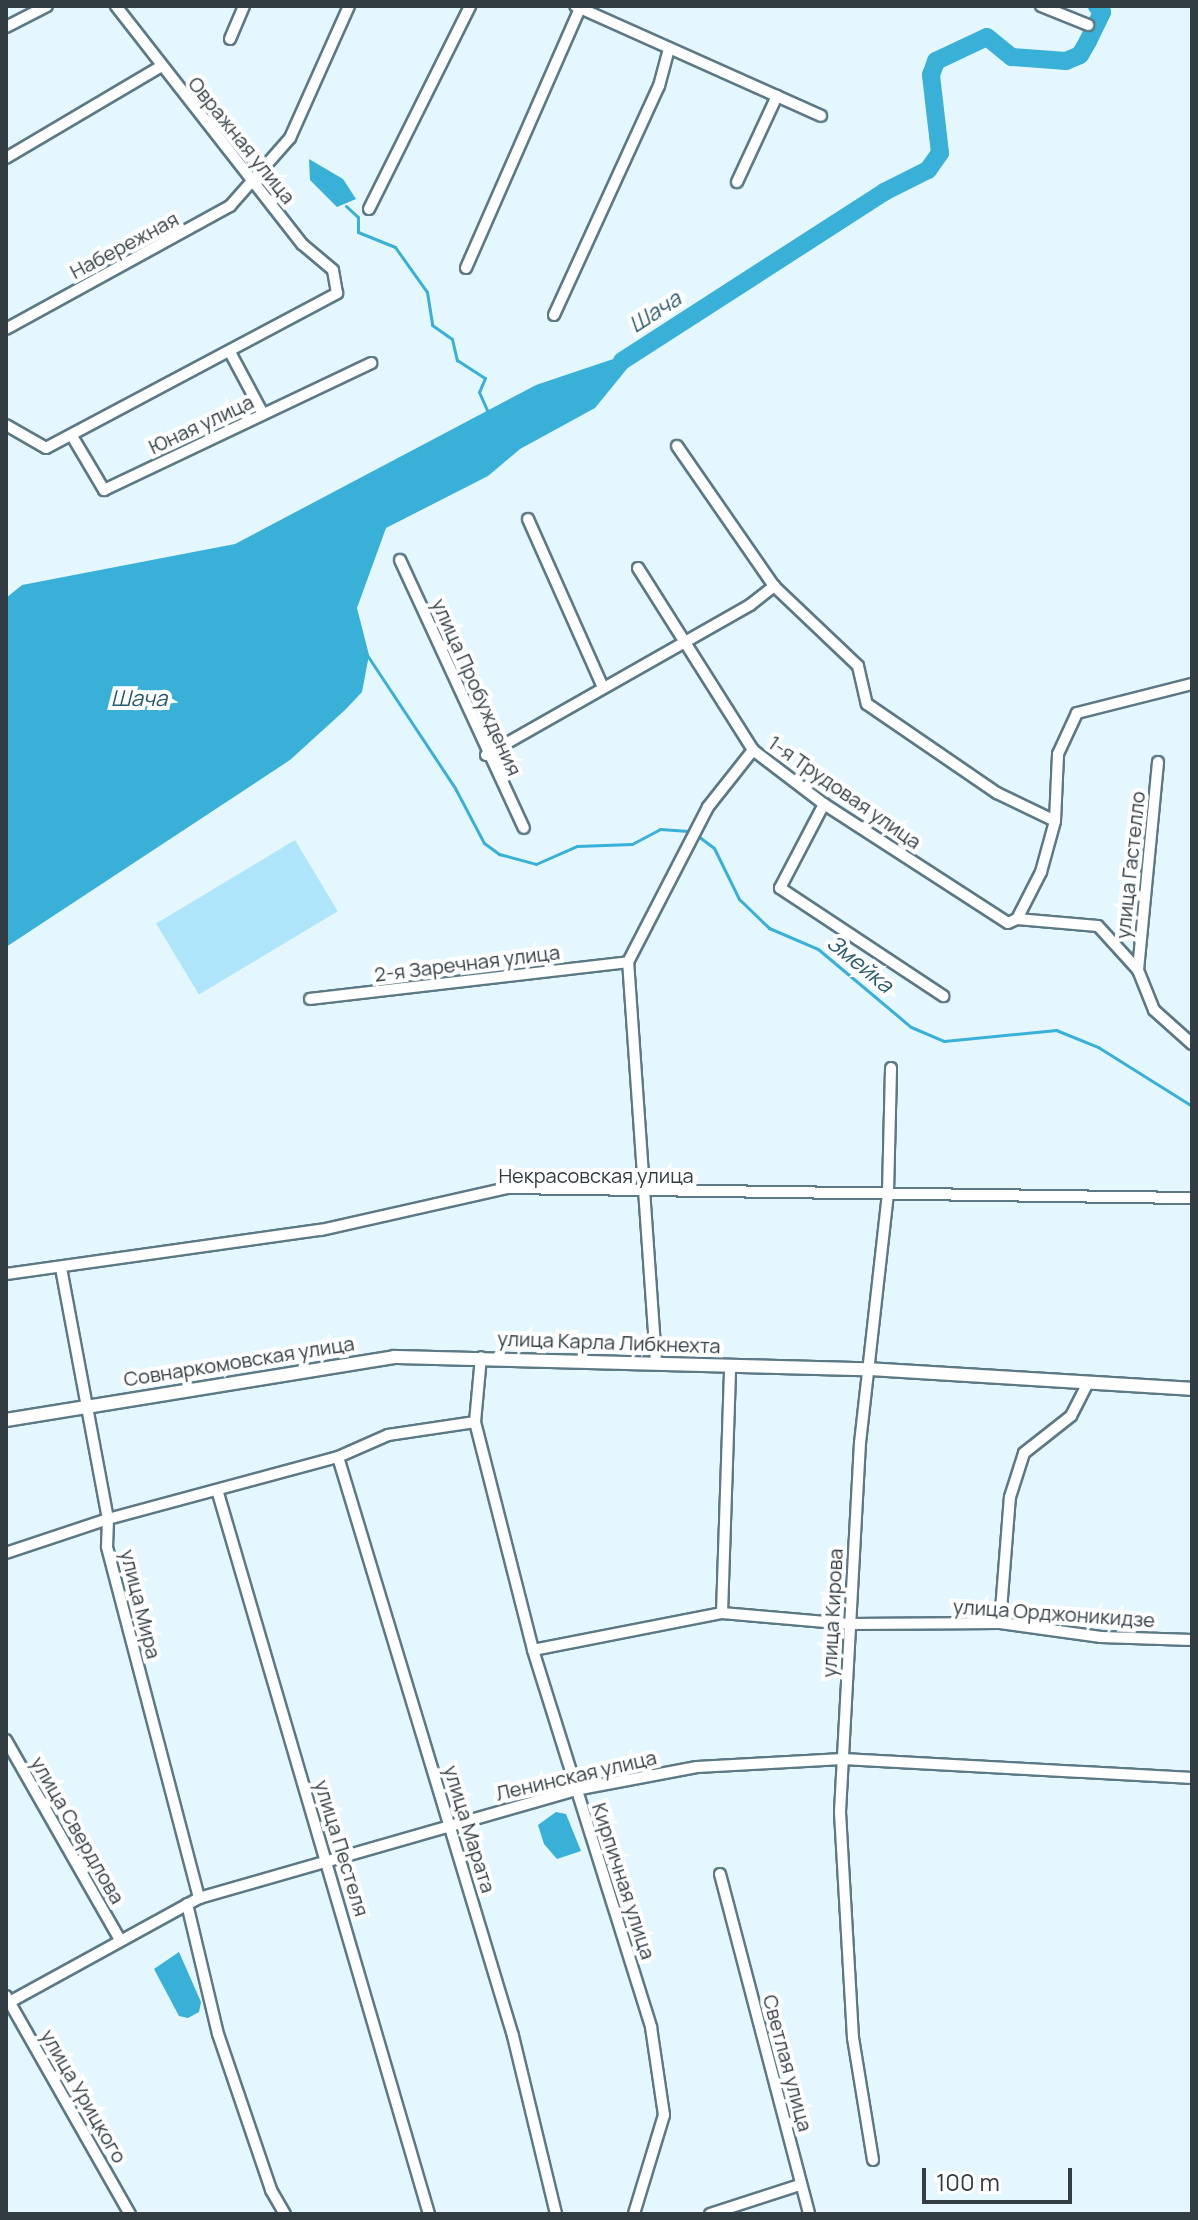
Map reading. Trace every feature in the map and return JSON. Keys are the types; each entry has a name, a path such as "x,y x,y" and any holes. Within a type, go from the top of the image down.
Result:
{"street":[{"path":"6,27 47,6"},
{"name":"Овражная улица","path":"116,6 252,183 333,270 337,293 231,354"},
{"path":"230,39 244,6"},
{"name":"Набережная","path":"6,329 189,231 252,183 290,138 349,6"},
{"path":"369,209 470,6"},
{"path":"1041,6 1088,25"},
{"path":"466,268 578,7 821,116"},
{"path":"554,315 659,86 669,48"},
{"path":"6,158 160,67"},
{"path":"737,182 777,96"},
{"path":"6,425 46,448 231,354 263,414"},
{"name":"Юная улица","path":"72,436 104,490 371,363"},
{"path":"677,446 774,586 858,666 867,704 997,793 1055,821"},
{"path":"528,519 602,685"},
{"name":"улица Пробуждения","path":"400,560 486,755 524,828"},
{"name":"1-я Трудовая улица","path":"638,568 753,750 824,804 1008,923 1017,919"},
{"path":"486,755 774,586"},
{"path":"1192,684 1077,713 1058,754 1055,821 1041,872 1017,919 1098,926 1138,970 1154,1010 1192,1044"},
{"path":"656,1361 628,962 688,856 705,813 753,750"},
{"name":"улица Гастелло","path":"1138,970 1158,762"},
{"path":"824,804 780,888 943,996"},
{"name":"2-я Заречная улица","path":"310,999 628,962"},
{"name":"улица Кирова","path":"873,2160 853,2038 840,1812 849,1624 868,1369 888,1192 891,1068"},
{"name":"Некрасовская улица","path":"6,1274 321,1230 507,1188 1192,1198"},
{"name":"улица Мира","path":"61,1268 82,1407 108,1519 107,1547 199,1898"},
{"name":"Совнаркомовская улица","path":"6,1420 394,1357 481,1357"},
{"name":"улица Карла Либкнехта","path":"475,1422 481,1357 868,1369 1192,1389"},
{"path":"722,1613 730,1366"},
{"path":"1000,1623 1010,1497 1024,1453 1071,1416 1087,1384"},
{"path":"6,1553 108,1519 218,1493 338,1457 388,1435 475,1422"},
{"name":"Кирпичная улица","path":"475,1422 533,1650 651,2027 664,2115 634,2214"},
{"name":"улица Марата","path":"338,1457 513,2036 556,2214"},
{"name":"улица Пестеля","path":"218,1493 429,2214"},
{"name":"улица Орджоникидзе","path":"533,1650 722,1613 849,1624 1000,1623 1101,1637 1192,1640"},
{"name":"улица Свердлова","path":"6,1740 119,1938"},
{"name":"Ленинская улица","path":"7,2001 119,1938 199,1898 575,1790 697,1767 843,1759 1192,1778"},
{"name":"Светлая улица","path":"720,1874 809,2214"},
{"path":"187,1904 218,2034 271,2190 285,2214"},
{"name":"улица Урицкого","path":"7,2001 130,2214"},
{"path":"710,2214 800,2185"}],"shaded area":[{"path":"295,840 338,911 199,995 156,923"}],"water":[{"path":"309,159 343,179 356,199 337,207 310,180"},
{"name":"Шача","path":"643,349 595,408 520,449 488,476 386,528 357,608 369,655 362,692 345,710 290,760 6,947 6,598 22,585 235,544 536,385"},
{"path":"556,1812 566,1814 581,1851 557,1859 544,1844 538,1825"},
{"path":"179,1952 201,2002 199,2012 188,2018 179,2016 154,1969"}],"waterway":[{"name":"Шача","path":"622,361 884,192 928,170 940,153 931,75 936,61 987,37 1012,57 1066,61 1080,55 1088,41 1102,12 1097,6"},
{"path":"346,206 358,217 358,232 395,247 427,292 432,325 452,339 457,360 485,378 479,392 489,414"},
{"name":"Змейка","path":"367,655 455,788 484,843 499,854 536,864 577,846 632,844 660,829 692,831"},
{"name":"Змейка","path":"698,836 714,848 739,899 769,928 818,949 911,1027 944,1041 1056,1030 1098,1047 1192,1106"}]}
